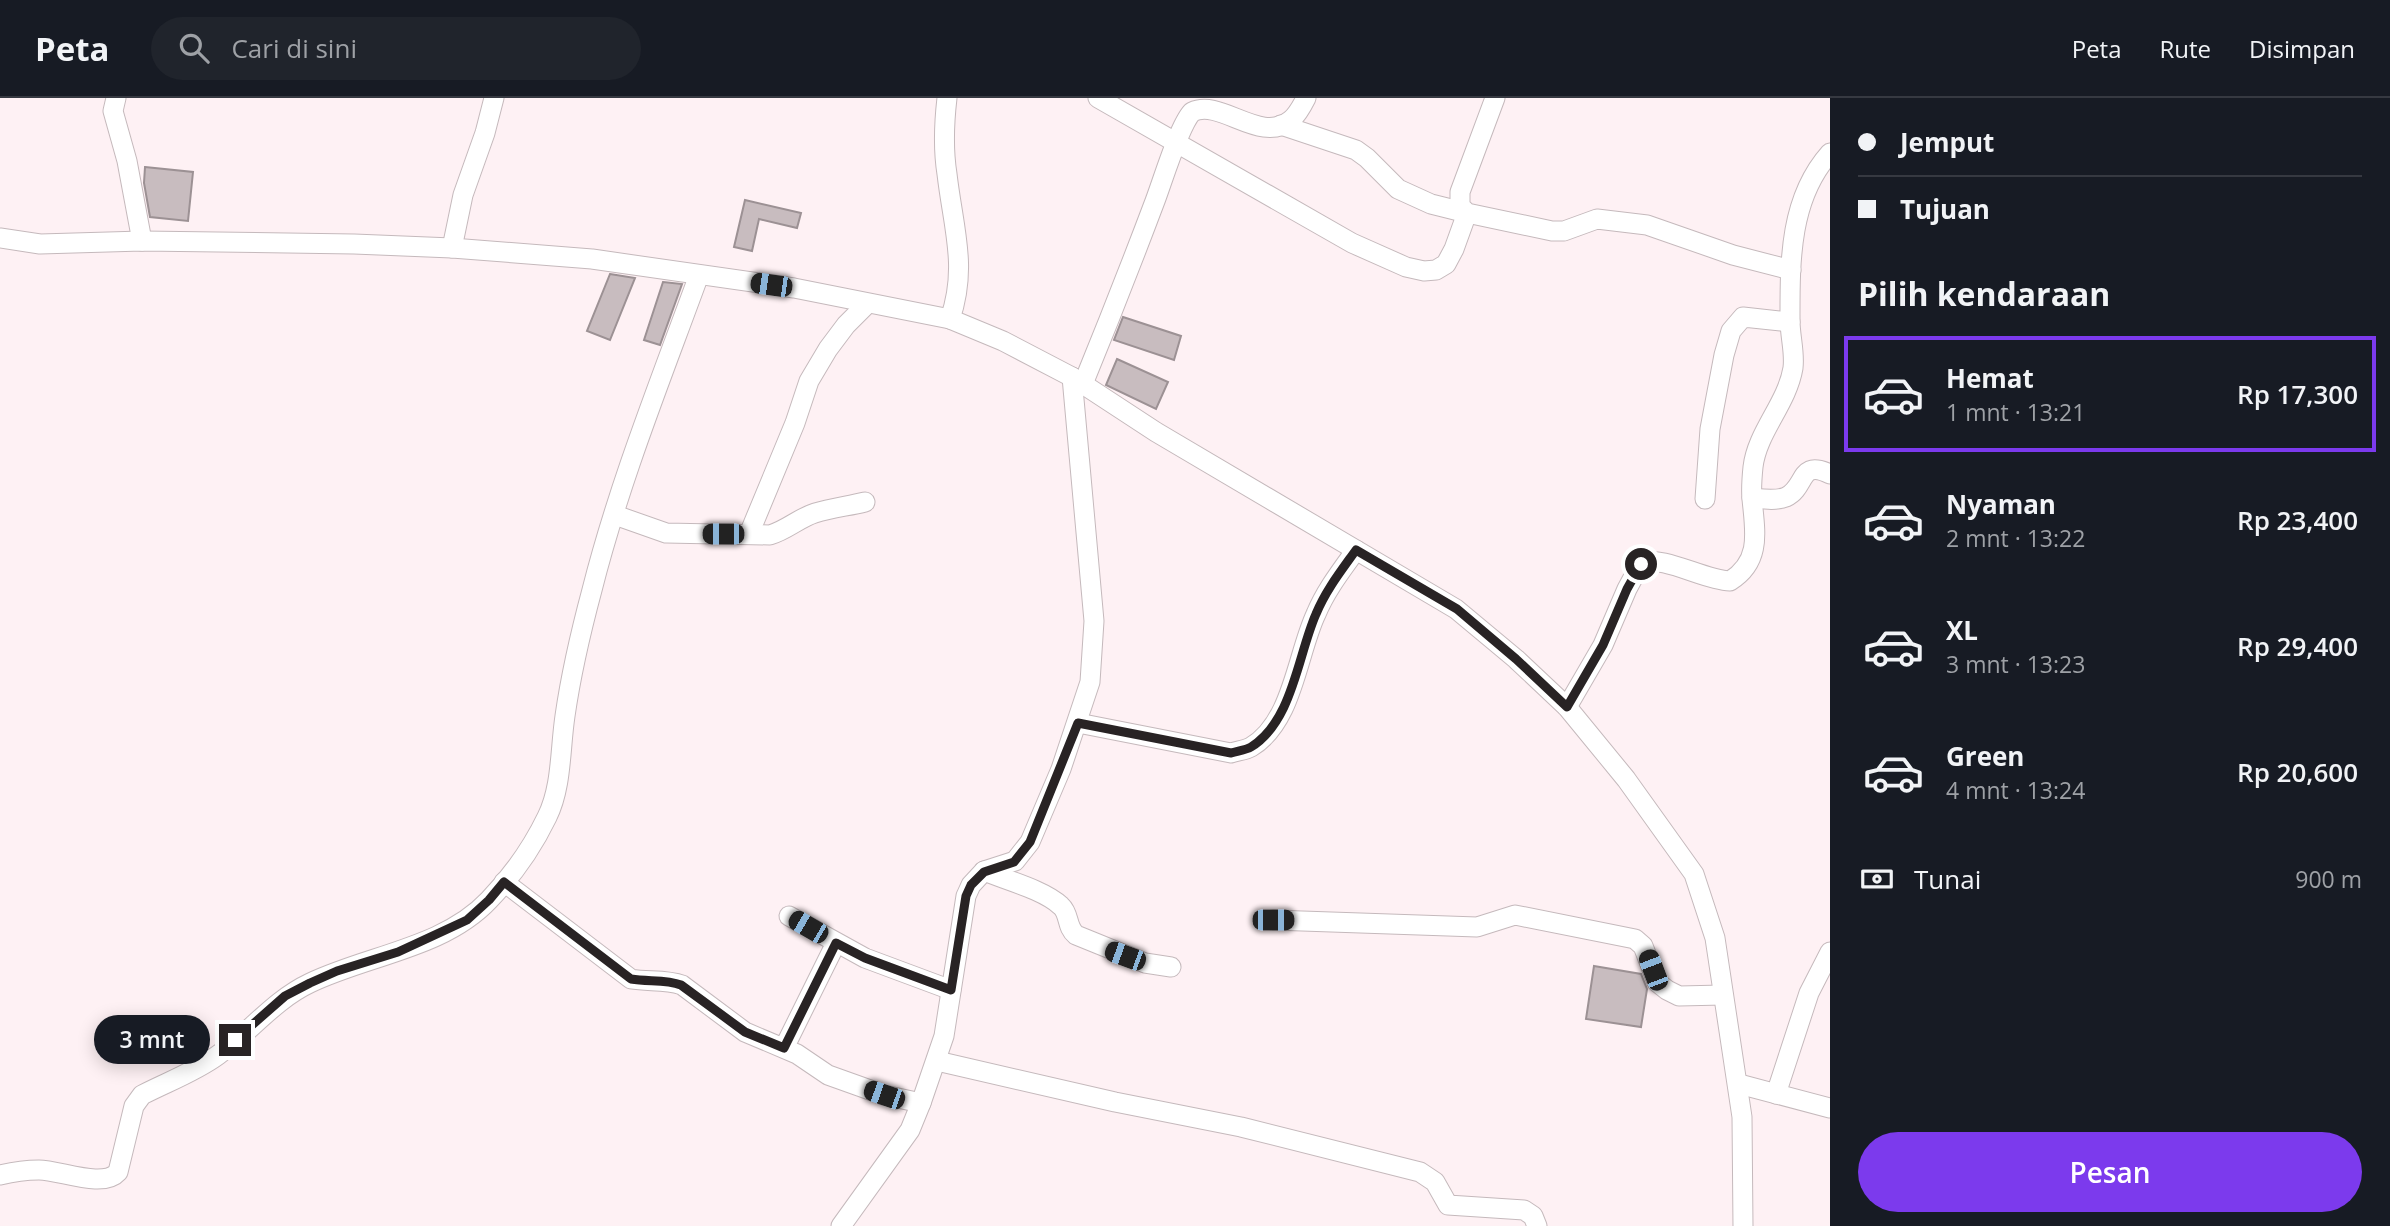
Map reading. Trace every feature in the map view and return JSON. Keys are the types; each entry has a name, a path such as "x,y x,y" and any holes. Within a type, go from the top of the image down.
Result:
{"street":[{"path":"116,98 113,111 127,161 142,241"},
{"path":"452,248 463,195 485,134 494,98"},
{"path":"947,98 944,148 958,246 960,285 950,319"},
{"path":"1097,98 1352,243 1406,267 1424,271 1436,270 1446,264 1466,213"},
{"path":"1281,125 1297,114 1306,98"},
{"path":"1466,213 1460,206 1460,192 1495,98"},
{"path":"841,1226 910,1130 937,1062 944,1036 966,896 971,885 984,872 1014,862 1030,842 1078,723 1090,682 1094,621 1077,381 1129,270 1177,143 1192,113 1203,104 1220,105 1266,125 1281,125 1356,150 1398,189 1431,204 1552,231 1564,231 1597,219 1647,225 1733,255 1791,270"},
{"path":"1567,707 1603,645 1641,564 1649,560 1659,561 1714,580 1730,581 1746,567 1756,535 1752,498 1756,454 1793,369 1791,270 1800,201 1820,164 1830,153"},
{"path":"0,239 40,244 142,241 355,244 452,248 592,259 794,288 950,319 1003,341 1077,381 1156,432 1457,609 1567,707 1626,779 1694,873 1716,938 1739,1084 1743,1226"},
{"path":"0,1175 40,1170 96,1180 114,1176 118,1171 134,1107 142,1095 218,1055 285,996 337,971 398,952 467,920 489,900 517,867 548,816 555,793 565,715 586,617 615,515 699,275"},
{"path":"748,534 772,482 809,381 828,349 867,304"},
{"path":"1705,499 1710,429 1731,331 1743,317 1790,322"},
{"path":"1752,498 1788,496 1795,491 1805,473 1811,470 1818,469 1830,474"},
{"path":"615,515 666,533 770,535 785,530 802,518 817,512 865,502"},
{"path":"1078,723 1231,753 1250,748 1268,733 1280,713 1314,617 1327,590 1356,550"},
{"path":"984,872 1049,897 1065,910 1069,929 1076,935 1145,964 1171,967"},
{"path":"504,882 631,979 647,982 673,981 745,1032 784,1048 828,1075 884,1095 921,1103"},
{"path":"1273,920 1463,927 1477,926 1516,915 1635,939 1643,946 1657,982 1667,990 1679,996 1723,995"},
{"path":"789,916 865,958 951,990"},
{"path":"784,1048 836,943"},
{"path":"1776,1094 1809,993 1830,952"},
{"path":"937,1062 1241,1127 1420,1172 1435,1182 1448,1205 1524,1210 1533,1216 1537,1226"},
{"path":"1739,1084 1830,1108"}],"building":[{"path":"145,167 193,172 188,221 150,217 144,183"},
{"path":"745,200 801,213 797,228 759,219 752,251 734,247"},
{"path":"610,274 635,278 610,340 587,331"},
{"path":"663,282 682,284 660,345 644,340"},
{"path":"1123,317 1181,336 1174,360 1114,340"},
{"path":"1117,359 1168,382 1156,409 1106,385"},
{"path":"1594,966 1641,974 1647,989 1641,1027 1586,1019"}],"route":[{"path":"235,1040 285,996 310,983 337,971 398,952 467,920 504,882 631,979 647,982 673,981 745,1032 784,1048 836,943 865,958 951,990 966,896 971,885 984,872 1014,862 1030,842 1078,723 1231,753 1250,748 1268,733 1291,687 1314,617 1327,590 1356,550 1457,609 1567,707 1603,645 1636,569 1641,564"}]}
